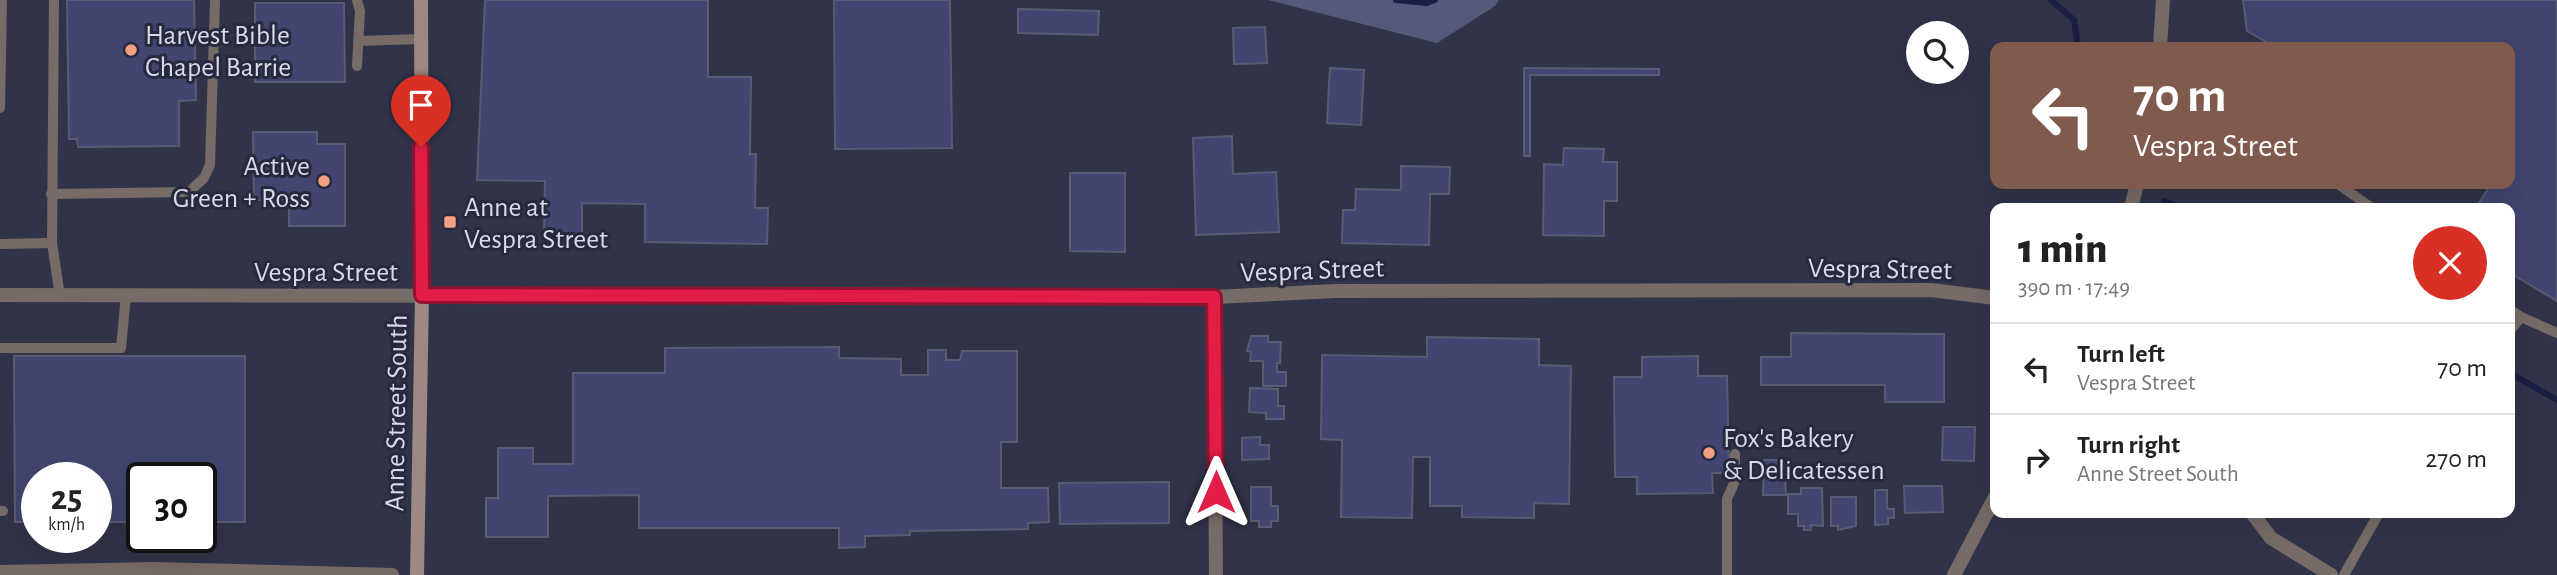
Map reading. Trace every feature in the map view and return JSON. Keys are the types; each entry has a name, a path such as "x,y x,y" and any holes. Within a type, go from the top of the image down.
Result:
{"street":[{"name":"Anne Street South","path":"417,575 422,295 421,0"},
{"path":"2160,42 2163,0"},
{"name":"Vespra Street","path":"0,295 1214,297 1335,291 1931,290 1990,297"},
{"path":"1214,297 1216,575"},
{"path":"1954,575 1990,507"},
{"path":"2256,518 2271,538 2331,575"},
{"path":"0,572 155,569 392,575"}],"lane":[{"path":"0,108 2,0"},
{"path":"54,0 51,194 52,243 60,296"},
{"path":"51,194 188,192 197,186 210,165 215,0"},
{"path":"357,0 357,65"},
{"path":"358,41 421,39"},
{"path":"2345,189 2365,203"},
{"path":"0,244 52,243"},
{"path":"0,348 121,348 126,295"},
{"path":"2515,313 2557,333"},
{"path":"2515,325 2521,317"},
{"path":"1727,575 1727,499 1735,481 1735,454"},
{"path":"2344,575 2376,518"}],"shaded area":[{"path":"1268,0 1499,0 1495,6 1437,43"}],"building":[{"name":"Harvest Bible Chapel Barrie","path":"67,0 194,0 196,100 179,101 179,146 78,147 77,139 69,139"},
{"path":"485,0 708,0 708,77 751,77 750,154 756,154 755,208 768,208 767,244 645,242 645,204 582,203 582,234 544,234 545,181 477,180"},
{"path":"834,0 950,0 952,148 835,149"},
{"path":"2243,0 2557,0 2557,301 2515,276 2515,203 2479,203 2488,189 2515,189 2515,42 2266,42 2247,31"},
{"path":"255,3 344,3 345,82 255,82"},
{"path":"1018,9 1099,11 1098,35 1018,33"},
{"path":"1265,27 1267,63 1234,64 1233,28"},
{"path":"1330,68 1364,70 1361,125 1327,123"},
{"path":"1524,68 1659,69 1659,75 1530,75 1530,156 1524,156"},
{"path":"253,132 317,132 317,144 345,144 345,226 289,226 289,200 254,200"},
{"path":"1232,136 1233,174 1276,172 1279,232 1196,235 1193,138"},
{"path":"1564,148 1604,149 1603,162 1617,162 1617,201 1604,201 1604,236 1543,235 1544,164 1563,165"},
{"path":"1401,166 1450,167 1449,194 1430,194 1429,245 1342,243 1343,210 1355,210 1356,189 1401,190"},
{"path":"1070,173 1125,173 1125,252 1070,251"},
{"path":"1791,333 1944,334 1944,402 1885,402 1885,385 1761,385 1761,357 1791,357"},
{"path":"1251,336 1268,336 1268,342 1281,342 1277,372 1286,372 1286,386 1263,386 1263,361 1250,361 1251,352 1247,351"},
{"path":"1427,337 1539,339 1539,365 1571,366 1569,504 1534,503 1534,518 1462,517 1462,506 1430,506 1430,457 1413,457 1412,518 1341,517 1342,440 1321,439 1322,355 1427,357"},
{"path":"839,347 839,358 901,359 901,375 928,375 928,350 946,350 946,360 960,360 962,351 1017,351 1017,442 1001,442 1001,488 1048,488 1049,522 1028,523 1028,529 910,531 910,535 865,536 865,547 839,548 839,528 639,528 639,495 548,496 548,537 486,537 486,498 498,498 498,448 533,448 533,464 573,464 573,373 665,373 665,348"},
{"path":"14,356 245,356 245,522 217,522 217,462 126,462 126,522 112,522 112,462 21,462 21,522 15,522"},
{"path":"1698,356 1698,376 1727,376 1729,473 1712,473 1713,493 1637,494 1637,477 1615,477 1614,377 1642,377 1642,357"},
{"path":"1250,388 1278,389 1278,406 1284,406 1284,419 1266,419 1266,413 1249,412"},
{"path":"1943,427 1975,427 1974,461 1942,460"},
{"path":"1260,437 1260,445 1269,445 1269,459 1242,460 1242,438"},
{"path":"1764,460 1784,460 1786,495 1763,495"},
{"path":"1169,482 1169,523 1060,524 1059,483"},
{"path":"1904,486 1942,486 1943,512 1905,513"},
{"path":"1251,487 1271,487 1271,506 1278,506 1278,521 1271,521 1271,527 1259,527 1259,521 1251,521"},
{"path":"1801,488 1822,488 1823,526 1811,525 1811,530 1804,530 1804,526 1798,526 1798,514 1788,514 1788,494 1801,494"},
{"path":"1875,490 1887,490 1887,509 1894,509 1894,518 1888,518 1888,524 1875,525"},
{"path":"1831,497 1856,497 1856,526 1838,530 1838,526 1831,526"}],"waterway":[{"path":"1396,0 1427,3 1435,0"},
{"path":"2051,0 2074,20 2077,42"},
{"path":"2164,201 2169,203"},
{"path":"2515,376 2557,400"}],"place":[{"name":"Harvest Bible Chapel Barrie","path":"131,50"},
{"name":"Active Green + Ross","path":"324,181"},
{"name":"Anne at Vespra Street","path":"450,222"},
{"name":"Fox's Bakery & Delicatessen","path":"1709,453"}],"route":[{"path":"421,147 422,295 1214,297 1216,492"}]}
